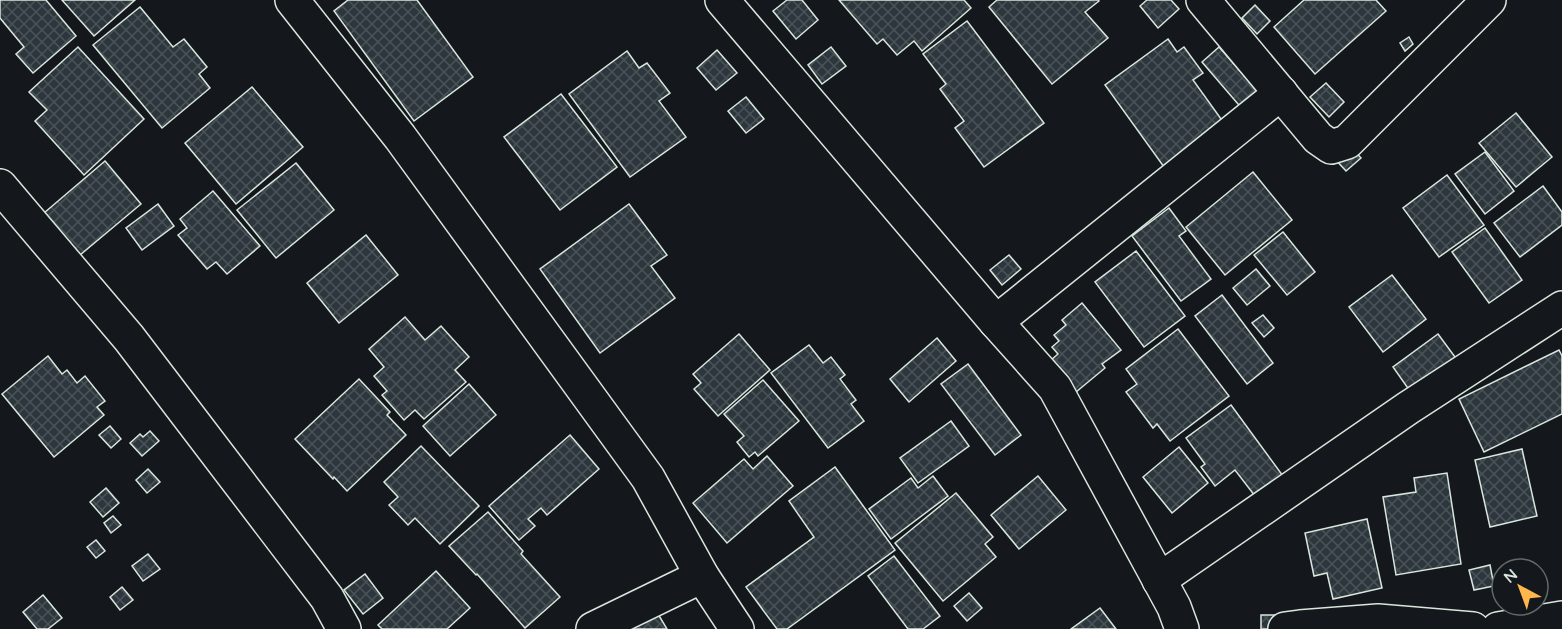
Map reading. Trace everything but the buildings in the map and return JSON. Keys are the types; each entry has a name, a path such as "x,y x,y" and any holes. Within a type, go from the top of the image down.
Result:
{"street":[{"path":"291,0 400,137 642,469 702,576 737,629"},
{"path":"722,0 1055,388 1174,607 1182,629"},
{"path":"1203,0 1318,138 1331,147 1347,142 1489,0"},
{"path":"996,322 1281,93"},
{"path":"0,186 129,338 327,598 344,629"},
{"path":"1159,580 1408,408 1562,308"},
{"path":"593,629 702,576"},
{"path":"1498,629 1562,618"},
{"path":"1285,629 1378,621 1473,629"}]}
